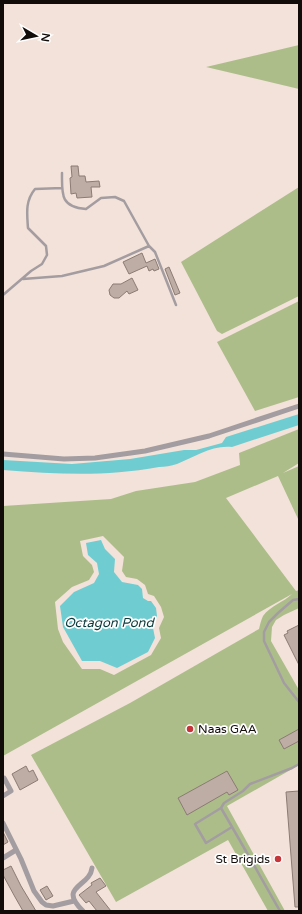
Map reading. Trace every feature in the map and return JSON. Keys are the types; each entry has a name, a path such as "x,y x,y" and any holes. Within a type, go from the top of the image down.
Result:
{"street":[{"path":"3,454 64,459 96,458 145,451 209,436 299,406"},
{"path":"3,796 11,791 4,778"},
{"path":"3,823 34,891 46,906 53,906 74,901"},
{"path":"3,858 16,850"},
{"path":"83,911 74,901 74,892 76,887 89,877 92,868"}],"lane":[{"path":"62,173 64,200 78,209 86,209 101,198 116,197 124,201 149,246 155,252 176,305"},
{"path":"3,295 42,264 47,255 46,246 28,228 26,212 30,195 35,189 62,188"},
{"path":"22,279 62,276 93,269 104,266 149,246"},
{"path":"299,599 293,600 269,622 264,632 264,641 284,684 299,702"},
{"path":"232,827 206,843 195,824 221,808 224,802 244,791 250,784 299,764"},
{"path":"221,808 280,911"}],"green space":[{"path":"299,45 299,89 206,67"},
{"path":"299,187 299,296 222,334 217,331 181,262"},
{"path":"299,301 299,397 255,411 217,342"},
{"path":"299,429 299,463 283,473 299,466 299,521 278,476 226,498 296,591 299,590 299,608 276,620 272,627 271,641 299,690 299,765 227,806 285,911 268,911 228,840 116,902 31,755 130,703 259,629 263,616 292,594 3,756 3,506 111,499 136,491 195,482 240,465 239,453","holes":["103,536 124,557 122,571 126,577 137,579 145,585 148,594 154,596 161,607 164,617 159,628 161,638 151,655 114,675 100,669 82,669 63,642 58,629 55,602 72,587 89,580 94,572 92,565 83,556 80,541"]}],"water":[{"path":"299,414 299,425 232,447 217,448 203,452 170,466 119,472 81,474 3,470 3,460 72,464 130,459 184,450 196,450 222,443 226,437"},
{"name":"Octagon Pond","path":"101,540 105,549 115,559 114,572 122,582 138,585 142,589 143,598 151,601 156,608 157,616 153,628 155,638 148,652 117,668 100,661 82,661 63,627 60,606 74,592 94,583 99,574 97,563 88,555 86,543"}],"building":[{"path":"71,166 78,166 79,176 85,176 86,182 99,181 100,187 91,187 92,197 77,198 76,193 71,194"},
{"path":"142,253 146,263 155,259 159,269 149,271 147,266 129,274 123,262"},
{"path":"169,267 180,293 175,295 165,269"},
{"path":"132,278 138,290 129,294 127,291 119,298 114,298 110,295 109,290 113,284 121,284"},
{"path":"299,625 299,665 284,635 288,633 287,631"},
{"path":"299,729 299,741 284,749 279,740"},
{"path":"26,766 29,772 33,770 38,780 20,790 12,774"},
{"path":"227,771 238,790 229,795 227,792 187,815 178,798"},
{"path":"299,791 299,907 295,907 286,792"},
{"path":"3,832 8,842 3,845"},
{"path":"11,866 36,911 23,911 15,897 3,875 3,870"},
{"path":"100,878 106,886 96,892 111,911 97,911 89,901 86,903 79,895 92,885 91,883"},
{"path":"47,886 53,896 46,900 40,890"}],"place":[{"name":"Naas GAA","path":"190,729"},
{"name":"St Brigids","path":"278,859"}]}
